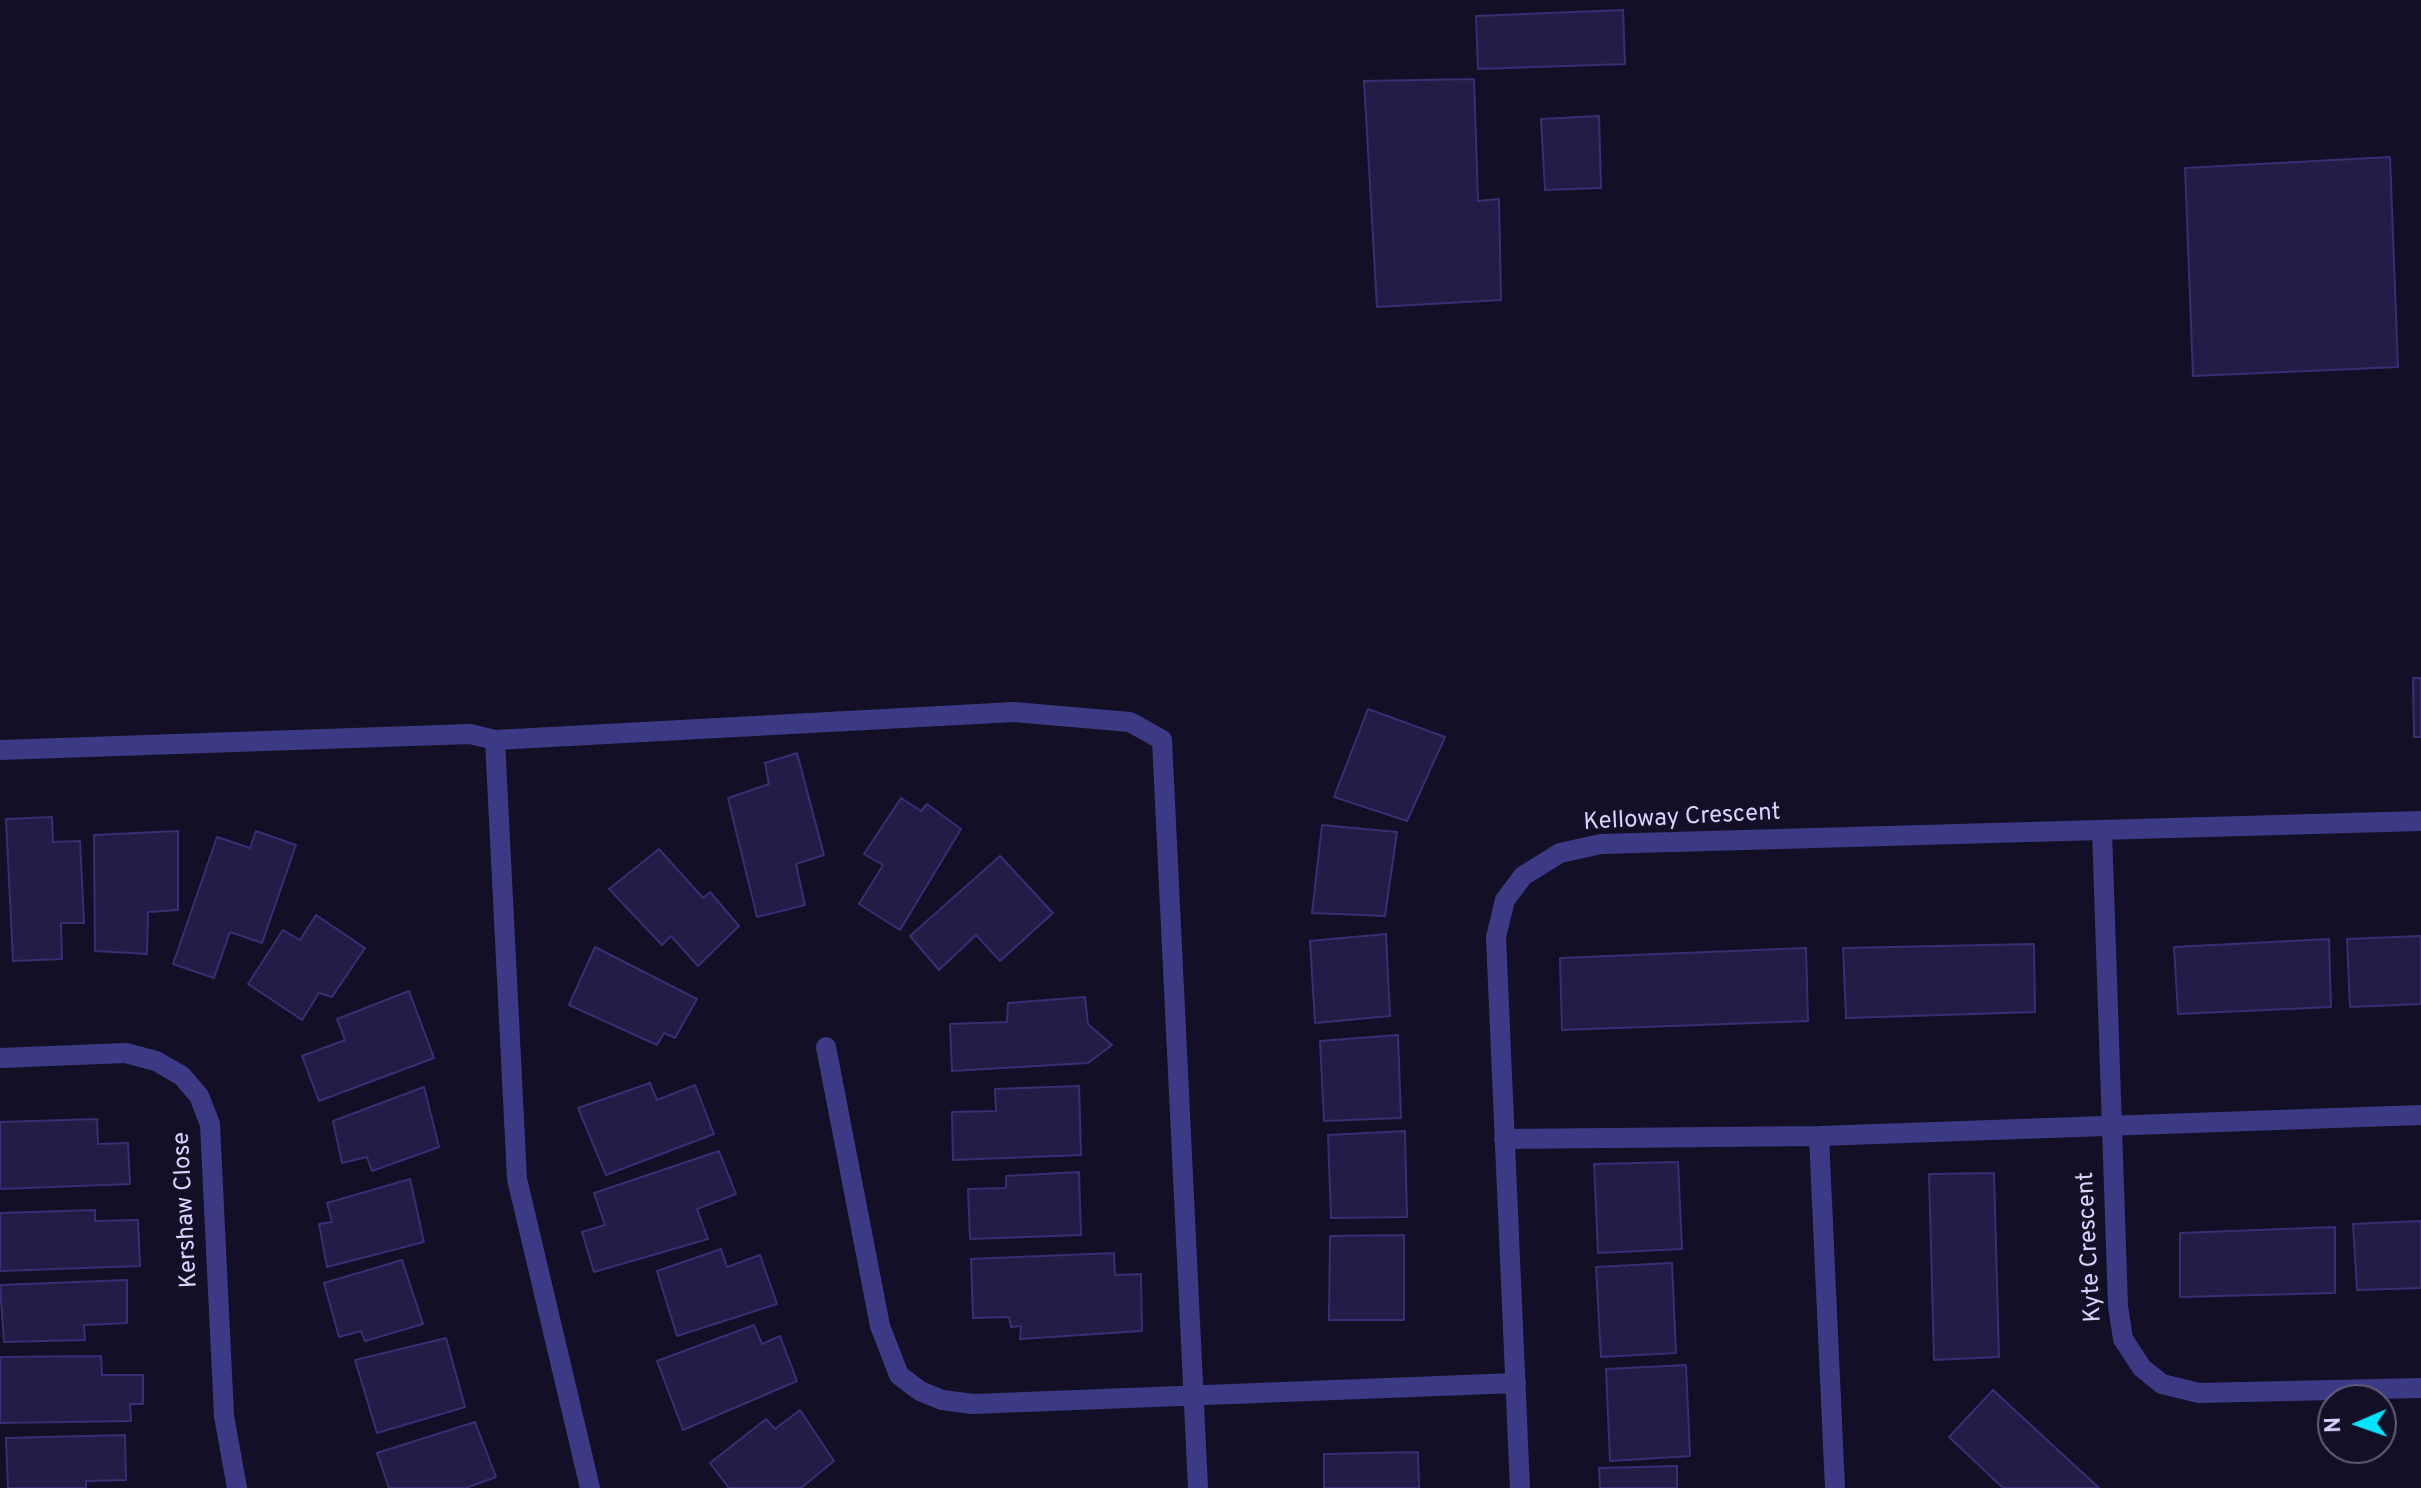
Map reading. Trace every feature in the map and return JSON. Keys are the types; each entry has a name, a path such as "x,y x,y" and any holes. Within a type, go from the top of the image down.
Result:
{"street":[{"path":"0,750 470,734 495,740 1014,712 1130,722 1162,740 1198,1488"},
{"path":"495,740 517,1179 590,1488"},
{"name":"Kelloway Crescent","path":"1520,1488 1496,937 1505,900 1523,876 1560,853 1601,844 2421,821"},
{"name":"Kyte Crescent","path":"2102,831 2118,1306 2123,1339 2142,1368 2162,1384 2199,1393 2421,1388"},
{"path":"826,1047 880,1326 899,1375 920,1391 942,1400 973,1404 1516,1383"},
{"name":"Kershaw Close","path":"0,1058 126,1053 156,1061 182,1076 199,1096 210,1124 224,1416 237,1488"},
{"path":"1504,1139 1819,1136 2421,1115"},
{"path":"1819,1136 1835,1488"}],"building":[{"path":"1623,10 1625,64 1478,69 1476,16"},
{"path":"1474,79 1478,201 1499,199 1501,300 1377,307 1364,81"},
{"path":"1599,116 1601,188 1545,190 1541,119"},
{"path":"2390,157 2398,367 2193,376 2185,168"},
{"path":"2413,678 2421,678 2421,737 2414,737"},
{"path":"1368,709 1445,737 1407,821 1334,797"},
{"path":"797,753 824,855 796,864 805,905 757,917 728,798 769,784 765,763"},
{"path":"901,798 921,811 927,804 961,829 900,930 859,904 883,865 864,854"},
{"path":"52,817 53,842 80,841 84,923 61,923 62,959 13,961 6,819"},
{"path":"1322,825 1397,832 1385,916 1312,913"},
{"path":"178,831 178,910 148,912 147,954 95,951 94,835"},
{"path":"256,831 296,845 262,943 230,932 214,978 173,964 217,837 250,848"},
{"path":"659,849 703,898 710,892 739,926 698,966 671,936 662,945 609,889"},
{"path":"1000,856 1053,913 1000,961 976,935 939,970 910,936"},
{"path":"316,915 365,948 332,997 319,993 302,1020 248,984 283,930 300,940"},
{"path":"1386,934 1390,1016 1315,1023 1310,941"},
{"path":"2421,936 2421,1004 2350,1007 2347,939"},
{"path":"2329,939 2331,1007 2178,1014 2174,947"},
{"path":"2034,944 2035,1012 1846,1018 1843,948"},
{"path":"595,947 697,999 675,1038 664,1033 657,1045 569,1005"},
{"path":"1806,948 1808,1021 1562,1030 1560,958"},
{"path":"409,991 434,1058 319,1101 302,1056 345,1040 337,1019"},
{"path":"1085,997 1088,1024 1112,1045 1088,1063 952,1071 950,1024 1007,1022 1008,1003"},
{"path":"1398,1035 1401,1118 1324,1121 1320,1041"},
{"path":"650,1083 657,1100 695,1085 714,1134 606,1175 578,1108"},
{"path":"1079,1086 1081,1155 953,1160 952,1112 996,1111 995,1089"},
{"path":"424,1087 439,1147 372,1171 367,1157 342,1163 333,1121"},
{"path":"97,1119 98,1144 128,1143 130,1184 0,1189 0,1122"},
{"path":"1405,1131 1407,1217 1331,1218 1328,1135"},
{"path":"719,1151 736,1194 697,1209 708,1239 594,1272 582,1232 605,1225 594,1193"},
{"path":"1678,1162 1682,1249 1598,1253 1594,1164"},
{"path":"1079,1172 1081,1235 970,1239 968,1189 1006,1188 1006,1176"},
{"path":"1994,1173 1999,1357 1934,1360 1929,1174"},
{"path":"410,1179 424,1242 327,1267 319,1224 332,1222 327,1203"},
{"path":"95,1210 95,1221 138,1220 140,1266 0,1271 0,1213"},
{"path":"2421,1221 2421,1288 2357,1290 2353,1224"},
{"path":"2335,1227 2335,1293 2180,1297 2180,1233"},
{"path":"1404,1235 1404,1320 1329,1320 1330,1236"},
{"path":"721,1249 727,1267 760,1255 777,1304 677,1336 657,1271"},
{"path":"1114,1253 1115,1275 1141,1274 1142,1331 1020,1339 1021,1326 1011,1327 1009,1317 973,1318 971,1259"},
{"path":"402,1260 423,1324 365,1341 361,1331 339,1337 324,1283"},
{"path":"1672,1263 1676,1353 1601,1357 1596,1267"},
{"path":"127,1280 127,1323 84,1325 85,1340 4,1342 0,1285"},
{"path":"754,1325 762,1344 780,1336 797,1381 683,1430 657,1361"},
{"path":"446,1338 465,1407 377,1433 355,1360"},
{"path":"101,1356 102,1375 143,1375 143,1404 130,1404 131,1421 0,1423 0,1357"},
{"path":"1686,1365 1690,1456 1610,1461 1606,1369"},
{"path":"1993,1390 2099,1488 2003,1488 1949,1437"},
{"path":"800,1410 834,1461 801,1488 729,1488 710,1463 766,1419 775,1429"},
{"path":"475,1422 496,1477 466,1488 389,1488 377,1453"},
{"path":"125,1435 126,1480 86,1481 86,1488 8,1488 6,1438"},
{"path":"1418,1452 1419,1488 1324,1488 1324,1454"},
{"path":"1677,1466 1677,1488 1600,1488 1599,1468"}]}
